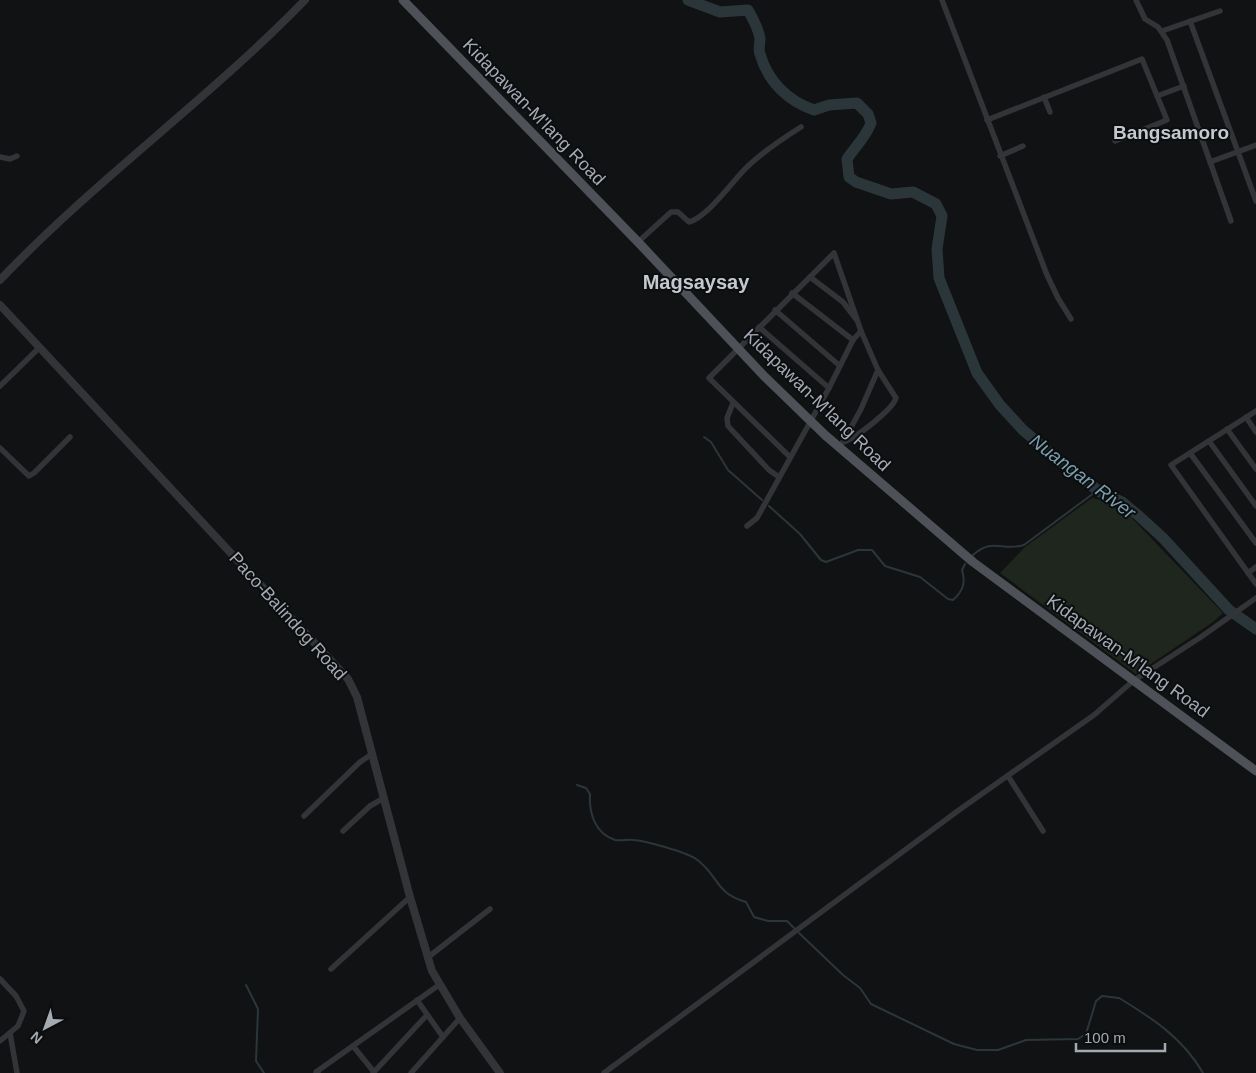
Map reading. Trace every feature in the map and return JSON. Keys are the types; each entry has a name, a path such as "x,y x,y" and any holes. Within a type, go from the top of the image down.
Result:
{"main road":[{"name":"Kidapawan-M'lang Road","path":"403,0 810,422 841,445 974,562 1132,681 1256,771"}],"street":[{"path":"0,280 142,148 228,74 305,0"},
{"path":"942,0 986,120 1047,275 1058,298 1071,318"},
{"path":"1136,0 1145,19 1162,31 1184,86 1231,221"},
{"path":"1162,31 1220,11"},
{"path":"1190,21 1256,200"},
{"path":"986,120 1142,59 1167,120 1115,141"},
{"path":"1158,96 1184,86"},
{"path":"1044,97 1050,112"},
{"path":"638,242 671,212 678,212 689,222 700,216 747,167 775,143 800,127"},
{"path":"1210,162 1256,145"},
{"path":"1000,156 1023,146"},
{"path":"0,157 10,158 17,156"},
{"path":"790,457 708,378 834,253 878,370 896,398 894,404 841,445"},
{"path":"810,277 843,302 861,329"},
{"path":"792,293 853,340"},
{"name":"Paco-Balindog Road","path":"0,305 348,679 358,697 410,897 438,985 500,1073"},
{"path":"775,310 840,366"},
{"path":"759,327 829,388"},
{"path":"747,526 757,518 829,388 853,340 861,329"},
{"path":"0,386 39,348"},
{"path":"841,445 861,409 878,370"},
{"path":"733,403 727,418 728,426 769,470 779,477"},
{"path":"1256,411 1171,465 1256,584"},
{"path":"1246,417 1256,432"},
{"path":"1227,429 1256,469"},
{"path":"0,448 29,476 70,437"},
{"path":"1209,441 1256,506"},
{"path":"1190,453 1256,543"},
{"path":"1248,573 1256,567"},
{"path":"604,1073 1094,715 1132,681 1224,622 1256,598"},
{"path":"304,816 360,762 372,754"},
{"path":"1008,776 1043,831"},
{"path":"343,831 370,806 384,798"},
{"path":"331,969 410,897"},
{"path":"428,958 490,909"},
{"path":"0,978 23,1007 24,1016 10,1033 0,1041"},
{"path":"318,1073 316,1072 438,985"},
{"path":"417,1000 443,1038"},
{"path":"353,1046 373,1072 427,1015"},
{"path":"411,1073 460,1018"},
{"path":"10,1033 17,1073"}],"shaded area":[{"path":"1092,498 1101,500 1126,512 1223,613 1213,622 1136,674 1000,573 1025,547"}],"waterway":[{"name":"Nuangan River","path":"688,0 720,12 748,10 756,24 760,39 759,52 768,73 788,96 814,110 829,105 857,103 868,114 871,123 869,128 847,159 849,177 856,182 891,194 913,192 936,204 942,216 937,249 939,278 977,373 1000,405 1023,430 1063,464 1100,492 1122,502 1139,516 1163,538 1229,610 1256,629"},
{"path":"704,437 711,442 728,470 762,500"},
{"path":"973,555 986,547 1016,547 1024,545 1094,493 1100,492"},
{"path":"769,506 800,534 821,560 826,562 858,550 872,550 885,566 920,577 948,599 953,600 961,590 964,583 962,570 965,564"},
{"path":"577,785 586,788 590,794 594,821 608,837 615,840 647,842 691,856 704,865 722,888 735,898 746,902 754,917 768,921 787,921 795,929"},
{"path":"799,933 843,975 860,988 871,1004 954,1044 977,1050 998,1050 1026,1040 1078,1039 1086,1034 1096,1001 1102,996 1119,998 1155,1021 1186,1049 1203,1073"},
{"path":"246,985 258,1009 256,1061 264,1073"}],"district":[{"name":"Bangsamoro","path":"1171,132"},
{"name":"Magsaysay","path":"696,282"}]}
